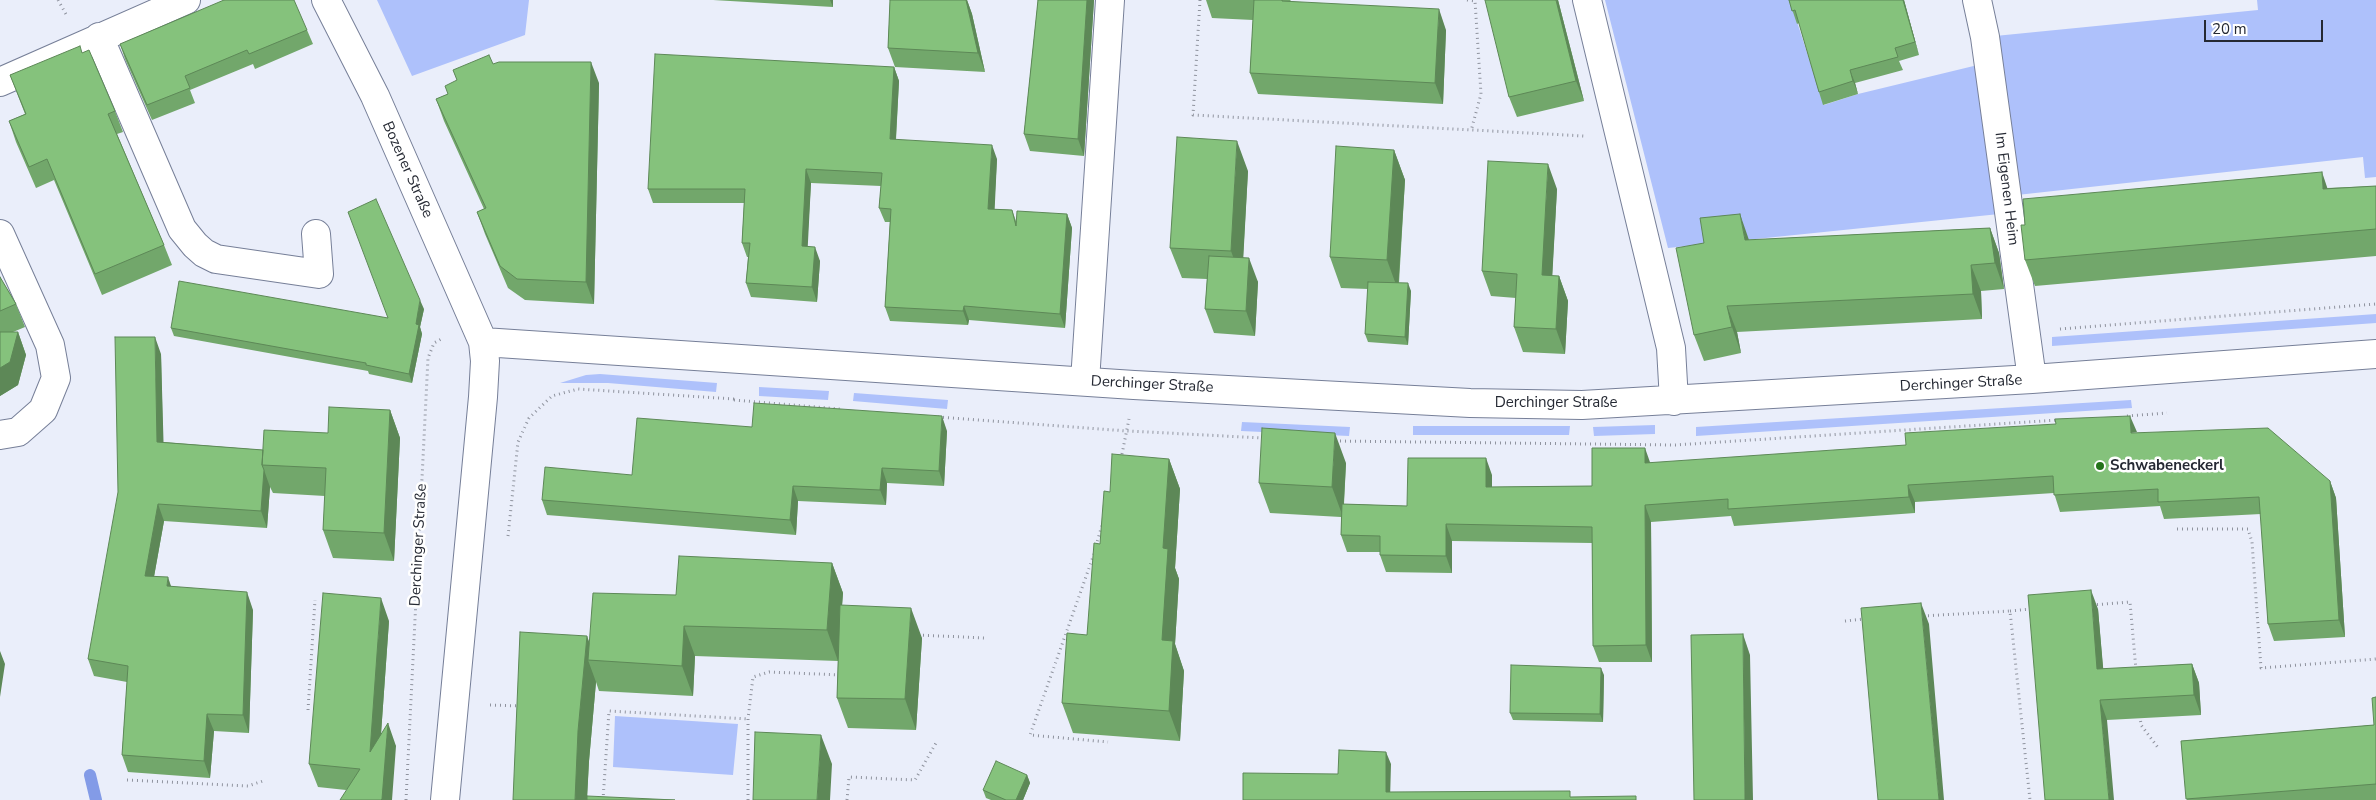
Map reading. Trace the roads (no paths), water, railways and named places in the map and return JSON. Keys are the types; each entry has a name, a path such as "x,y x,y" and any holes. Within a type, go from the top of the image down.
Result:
{"street":[{"path":"0,82 186,0"},
{"name":"Bozener Straße","path":"326,0 375,96 483,342"},
{"path":"1085,382 1110,0"},
{"path":"1587,0 1671,348 1674,401"},
{"name":"Im Eigenen Heim","path":"1977,0 1985,37 2032,379"},
{"path":"99,37 182,229 195,245 204,253 216,258 319,274 316,234"},
{"path":"0,234 50,345 56,378 43,410 18,432 0,435"},
{"path":"445,800 481,415 485,361 483,342"},
{"name":"Derchinger Straße","path":"483,342 1134,385 1470,403 1582,405 2032,379 2376,354"}],"waterway":[{"path":"90,775 96,800"}],"place":[{"name":"Schwabeneckerl","path":"2100,466"}]}
